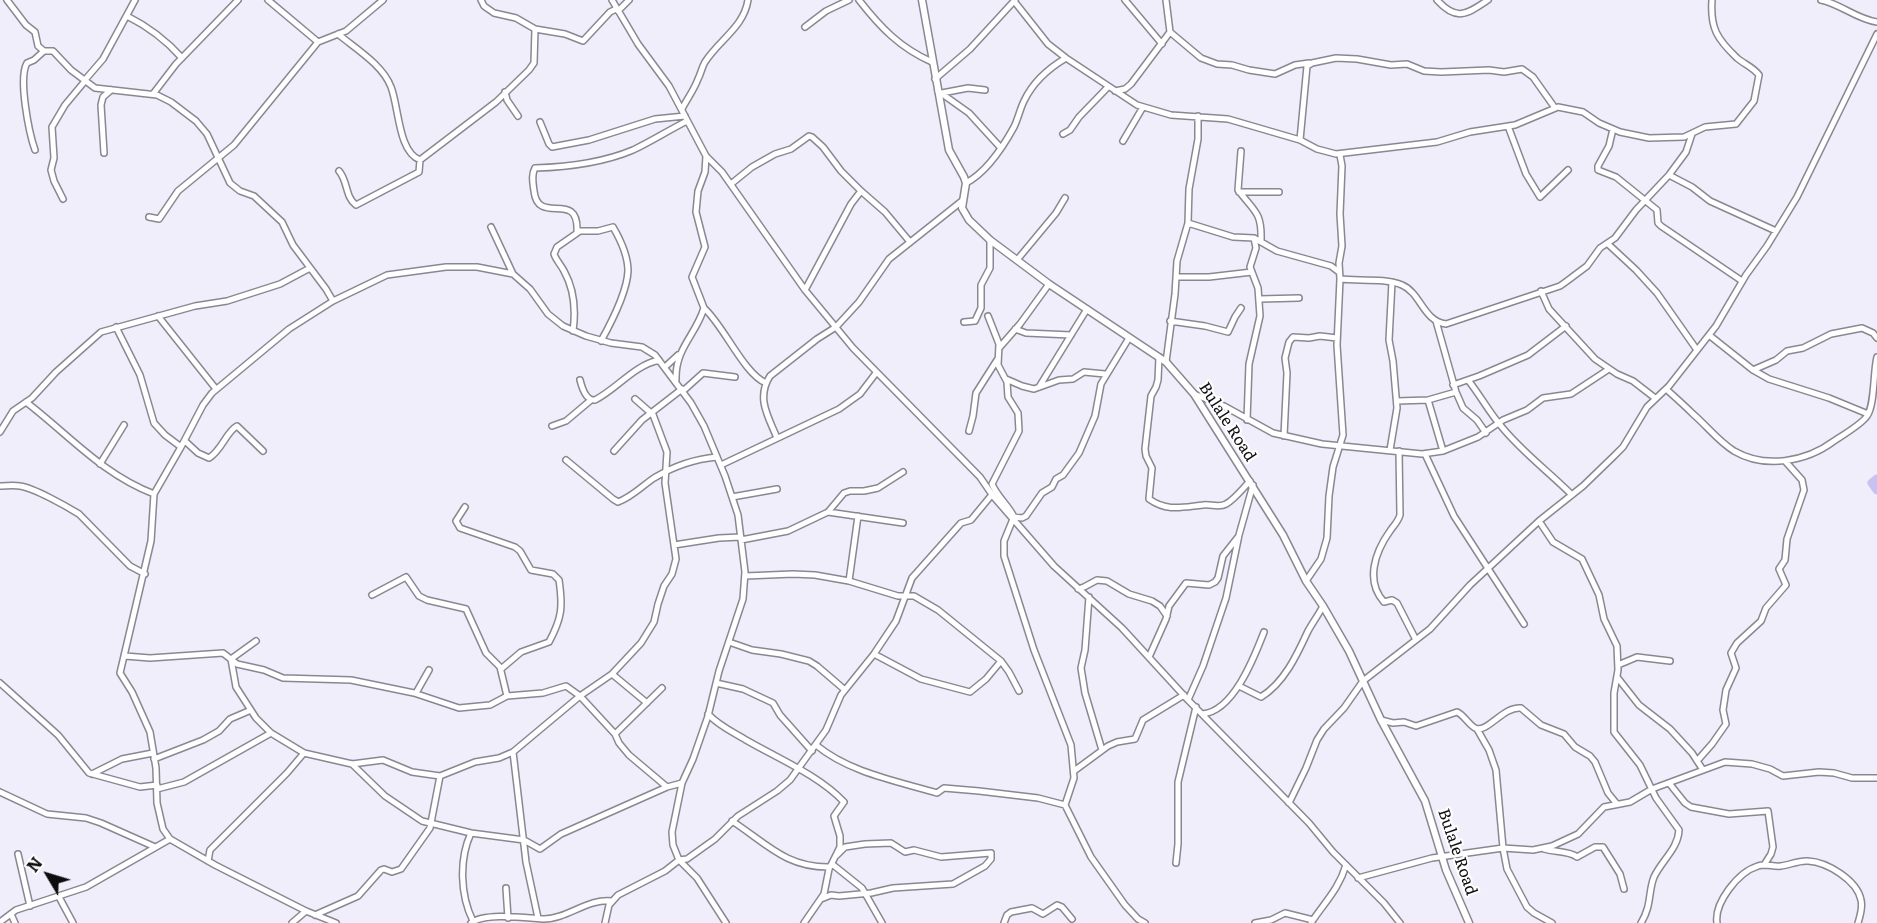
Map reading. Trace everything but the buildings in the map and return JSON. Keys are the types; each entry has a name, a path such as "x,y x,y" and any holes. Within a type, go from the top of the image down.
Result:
{"street":[{"path":"7,0 35,32 38,46 44,51 53,51 85,81 99,89 153,94 171,102 196,121 207,134 230,183 254,196 282,222 293,244 333,301"},
{"path":"63,199 52,175 54,158 52,127 65,105 102,59 135,0"},
{"path":"153,94 182,58 238,0"},
{"path":"268,0 318,42"},
{"path":"149,217 159,219 178,191 234,145 318,42 351,27 383,0"},
{"path":"482,0 484,6 494,13 516,18 535,29 565,34 584,41 606,16 629,0"},
{"path":"612,0 638,44 669,86 706,156 731,184 806,290 876,374 980,477 1053,566 1089,597 1149,657 1400,923"},
{"path":"682,109 698,81 703,65 716,46 744,16 748,0"},
{"path":"805,27 826,11 849,0"},
{"path":"859,0 895,41 912,53 932,62"},
{"path":"777,438 762,400 766,383 775,370 836,327 859,302 885,264 962,201 966,183 949,150 922,0"},
{"path":"935,79 970,49 1015,0 1048,44 1108,87 1143,107 1163,113 1221,118 1300,140 1324,151 1340,155 1427,144 1470,132 1517,125 1555,108 1583,112 1599,123 1620,132 1657,138 1684,137 1706,127 1738,123 1754,101 1758,83 1758,73 1737,57 1713,28 1712,0"},
{"path":"1125,0 1162,44"},
{"path":"1115,91 1125,89 1131,84 1170,32 1166,0"},
{"path":"1437,0 1447,11 1462,14 1471,12 1488,0"},
{"path":"1821,0 1834,3 1864,19 1877,22"},
{"path":"127,15 146,25 166,40 182,58"},
{"path":"420,160 443,144 505,92 533,65 535,29"},
{"path":"1170,32 1195,54 1217,64 1275,74 1295,65 1336,58 1391,65 1407,64 1424,70 1441,72 1482,70 1504,72 1521,69 1533,77 1555,108"},
{"path":"338,34 378,67 388,79 405,143 414,158 420,160"},
{"path":"1289,803 1322,732 1344,708 1363,681 1435,624 1470,585 1620,450 1655,398 1666,388 1709,335 1776,231 1810,173 1816,156 1877,34"},
{"path":"35,150 24,99 23,69 27,63 44,51"},
{"path":"966,183 981,174 1000,147 1015,125 1029,92 1047,71 1066,58"},
{"path":"1300,140 1309,63"},
{"path":"1063,134 1070,130 1108,87"},
{"path":"939,92 968,88 985,90"},
{"path":"104,153 101,105 103,97 111,90"},
{"path":"505,92 507,100 518,116"},
{"path":"939,92 974,118 1000,147"},
{"path":"1123,141 1143,107"},
{"path":"1166,362 1178,255 1188,223 1189,189 1198,139 1198,116"},
{"path":"540,122 552,147 589,140 655,119 686,118"},
{"path":"577,232 577,219 574,213 568,209 543,208 537,204 532,175 536,168 568,167 611,158 632,150 686,118"},
{"path":"1508,126 1526,174 1540,197 1568,170"},
{"path":"1613,129 1611,141 1598,169 1616,177 1658,210 1658,223 1661,226 1742,281"},
{"path":"1188,223 1233,237 1261,240 1273,249 1331,266 1340,275 1392,282 1410,290 1427,313 1442,324 1564,284 1582,270 1600,248 1615,238 1636,210 1669,175 1686,152 1693,134"},
{"path":"731,184 752,167 775,154 791,149 809,136 861,191 885,212 910,242"},
{"path":"1241,152 1238,188 1258,214 1261,224 1261,240"},
{"path":"1306,581 1322,559 1327,538 1329,496 1338,445 1343,435 1337,338 1341,246 1342,166 1340,155"},
{"path":"706,156 705,172 698,191 696,212 705,246 692,277 704,308 718,322 754,375 766,383"},
{"path":"339,171 343,175 351,200 356,205 419,172 420,160"},
{"path":"1669,175 1692,187 1710,201 1776,231"},
{"path":"806,290 851,204 861,191"},
{"path":"1239,192 1279,192"},
{"path":"1017,260 1056,213 1065,198"},
{"name":"Bulale Road","path":"962,201 964,214 990,240 1048,284 1166,362 1194,394 1283,535 1306,581 1336,628 1381,720 1425,801 1442,858 1469,923"},
{"path":"491,227 513,274"},
{"path":"573,331 575,315 572,292 554,254 557,247 577,232 613,227 626,258 628,272 620,301 601,341"},
{"path":"1247,420 1249,364 1260,320 1260,298 1251,265 1256,248 1254,238"},
{"path":"964,322 975,321 979,316 981,285 990,268 990,240"},
{"path":"1608,244 1657,293 1697,350"},
{"path":"336,923 306,911 208,861 170,839 163,829 156,798 157,787 150,732 120,673 145,574 151,540 154,494 182,447 203,405 216,388 289,329 333,301 377,278 398,272 446,267 477,267 513,274 525,283 555,321 573,331 601,341 642,347 649,351 665,367 682,390 704,426 721,465 738,515 745,576 743,599 708,714 693,759 682,783 672,832 673,845 679,860 697,878 726,923"},
{"path":"0,432 8,416 32,398 101,332 195,306 227,301 286,281 310,268"},
{"path":"1176,277 1209,277 1252,272"},
{"path":"1390,450 1397,401 1389,340 1392,282"},
{"path":"999,348 1048,284"},
{"path":"1541,291 1549,309 1595,359 1633,381 1655,398"},
{"path":"1260,298 1299,298"},
{"path":"665,367 679,354 704,308"},
{"path":"1170,321 1228,332 1241,308"},
{"path":"1038,388 1087,309"},
{"path":"158,316 216,388"},
{"path":"969,431 976,393 997,360 999,348 988,316"},
{"path":"1436,321 1456,392 1463,408 1477,420 1486,433"},
{"path":"1454,385 1528,355 1566,326"},
{"path":"116,327 140,375 154,423 165,435 182,447"},
{"path":"1753,370 1776,360 1787,351 1803,348 1832,334 1862,328 1873,333 1877,338"},
{"path":"1015,329 1026,333 1071,334"},
{"path":"1709,335 1753,370 1777,383 1829,398 1868,414"},
{"path":"1284,436 1287,372 1285,358 1290,339 1320,336 1337,338"},
{"path":"1013,518 1026,516 1042,493 1052,488 1056,479 1064,475 1079,453 1095,416 1099,391 1105,374 1129,338"},
{"path":"676,382 679,354"},
{"path":"1159,357 1158,380 1151,396 1145,449 1146,456 1152,465 1149,499 1172,508 1223,505 1251,483"},
{"path":"1666,388 1710,432 1734,451 1756,459 1785,461 1806,456 1829,445 1868,414 1877,357"},
{"path":"552,426 569,419 591,400 606,393 639,367 659,360"},
{"path":"997,360 1005,377 1008,397 1018,413 1018,432 992,484 998,496 1008,506 1013,518 1004,541 1004,556 1034,650 1065,725 1073,753 1072,785 1065,805 1091,857 1125,905 1145,923"},
{"path":"1194,394 1224,406 1266,431 1284,436 1338,445 1425,454 1443,451 1486,433 1506,418 1527,410 1543,398 1571,394 1610,369"},
{"path":"1005,377 1022,386 1038,388 1087,372 1105,374"},
{"path":"614,451 651,412 703,374 735,377"},
{"path":"721,465 818,421 850,403 876,374"},
{"path":"580,380 583,390 591,400"},
{"path":"1468,380 1498,424 1534,462 1572,495"},
{"path":"1397,401 1428,399 1456,392"},
{"path":"231,659 236,687 262,726 304,753 352,764 383,760 412,771 440,777 475,762 499,758 513,752 580,696 612,674 641,643 652,626 664,586 672,574 674,545 665,483 667,452 651,412 635,399"},
{"path":"1428,399 1443,451"},
{"path":"27,402 100,464 120,478 154,494"},
{"path":"100,464 124,425"},
{"path":"185,441 198,453 209,458 219,450 237,426 263,451"},
{"path":"1399,451 1400,515 1387,536 1372,576 1382,600 1384,602 1392,600 1397,603 1416,640"},
{"path":"1425,454 1454,516 1524,624"},
{"path":"566,460 618,502 667,471 697,459 717,457"},
{"path":"1697,761 1726,724 1724,710 1726,688 1736,669 1732,652 1740,639 1761,621 1766,608 1786,585 1779,569 1785,560 1787,539 1804,490 1802,480 1785,461"},
{"path":"674,545 719,538 784,533 828,512 844,493 850,490 864,491 878,488 903,472"},
{"path":"1074,771 1102,750 1118,742 1135,739 1143,720 1186,697 1203,666 1226,598 1251,483"},
{"path":"0,486 19,486 29,489 79,514 130,566 145,574"},
{"path":"732,497 777,489"},
{"path":"605,923 612,901 618,895 656,876 679,860 687,859 710,844 732,821 785,785 814,748 845,690 897,621 912,578 950,534 963,522 971,520 990,497"},
{"path":"465,507 456,521 460,528 520,550 531,570 553,574 559,580 560,619 549,642 521,652 501,669"},
{"path":"828,512 903,523"},
{"path":"849,580 858,516"},
{"path":"1539,521 1553,542 1582,559 1599,595 1604,619 1617,646 1614,732 1640,765 1663,808 1679,828 1672,850 1653,879 1648,909 1641,923"},
{"path":"1149,657 1170,604 1185,583 1209,585 1217,581 1223,556 1239,536"},
{"path":"745,576 793,574 849,580 904,596 914,596 938,610 1001,661 1019,691"},
{"path":"372,595 406,577 419,596 466,609 488,657 501,669 507,696"},
{"path":"1077,588 1097,580 1107,581 1129,594 1152,601 1160,606 1167,616"},
{"path":"1089,597 1081,668 1085,693 1102,750"},
{"path":"1239,686 1261,697 1272,688 1299,651 1323,606"},
{"path":"1202,714 1216,711 1239,686 1264,632"},
{"path":"231,659 256,641"},
{"path":"729,642 752,650 781,654 809,662 845,690"},
{"path":"125,656 223,653 243,666 257,668 289,680 318,678 351,680 416,693 459,708 490,705 507,696 543,693 567,686 580,696 615,734 619,743 630,755 667,788"},
{"path":"874,654 917,677 970,692 986,679 1001,661"},
{"path":"1618,665 1637,657 1670,661"},
{"path":"416,693 429,670"},
{"path":"612,674 647,703"},
{"path":"1617,677 1639,705 1670,729 1703,770"},
{"path":"0,683 58,735 85,769 92,774 140,787 157,787 184,782 271,733"},
{"path":"716,683 742,690 773,703 780,715 814,748 864,771 938,793 944,788 979,791 1038,798 1065,805"},
{"path":"615,734 662,688"},
{"path":"1176,863 1178,782 1196,707"},
{"path":"1477,729 1492,723 1508,710 1522,708 1541,725 1564,734 1575,747 1591,757 1608,793 1617,804"},
{"path":"92,774 123,759 154,756 203,740 219,731 230,719 251,710"},
{"path":"1381,720 1393,723 1404,722 1416,726 1458,712 1477,729 1489,750 1496,770 1507,869 1527,907 1552,923"},
{"path":"708,714 731,732 798,769 843,802 834,816 840,838 837,855"},
{"path":"513,752 526,856 538,918"},
{"path":"208,861 210,850 304,753"},
{"path":"1543,849 1572,837 1584,829 1604,807 1630,802 1652,789 1725,762 1735,761 1765,768 1782,776 1819,772 1852,778 1877,778"},
{"path":"352,764 385,796 422,821 471,833 524,840 540,849"},
{"path":"315,915 358,896 381,870 392,872 401,869 426,835 431,824 440,777"},
{"path":"526,856 532,850 540,849 561,834 682,783"},
{"path":"1669,783 1691,807 1729,814 1768,811 1773,851 1764,865"},
{"path":"0,792 47,814 86,818 155,847"},
{"path":"732,821 771,850 789,860 807,866 831,865 862,888 882,923"},
{"path":"471,833 466,844 463,865 466,902 472,922 489,918 551,918 587,906 612,901"},
{"path":"0,922 16,910 86,887 170,839"},
{"path":"804,923 824,894 831,865 845,847 891,843 905,852 913,849 941,857 991,853 991,860 985,866 953,884 893,888 864,894 831,895 821,899"},
{"path":"1358,878 1432,858 1503,848 1543,849 1577,856 1603,847 1620,874 1624,889"},
{"path":"18,854 30,906"},
{"path":"1718,923 1718,909 1730,886 1754,868 1764,865 1779,867 1807,861 1820,863 1840,874 1856,889 1861,898 1858,923"},
{"path":"1255,923 1271,920 1285,913 1312,921 1336,889 1346,865"},
{"path":"506,888 508,918"},
{"path":"59,897 73,923"},
{"path":"1004,923 1011,912 1032,908 1043,914 1057,905 1062,907 1072,919"},
{"path":"292,923 306,911"},
{"path":"11,914 15,923"}],"waterway":[{"path":"1877,479 1872,483 1877,490"}]}
